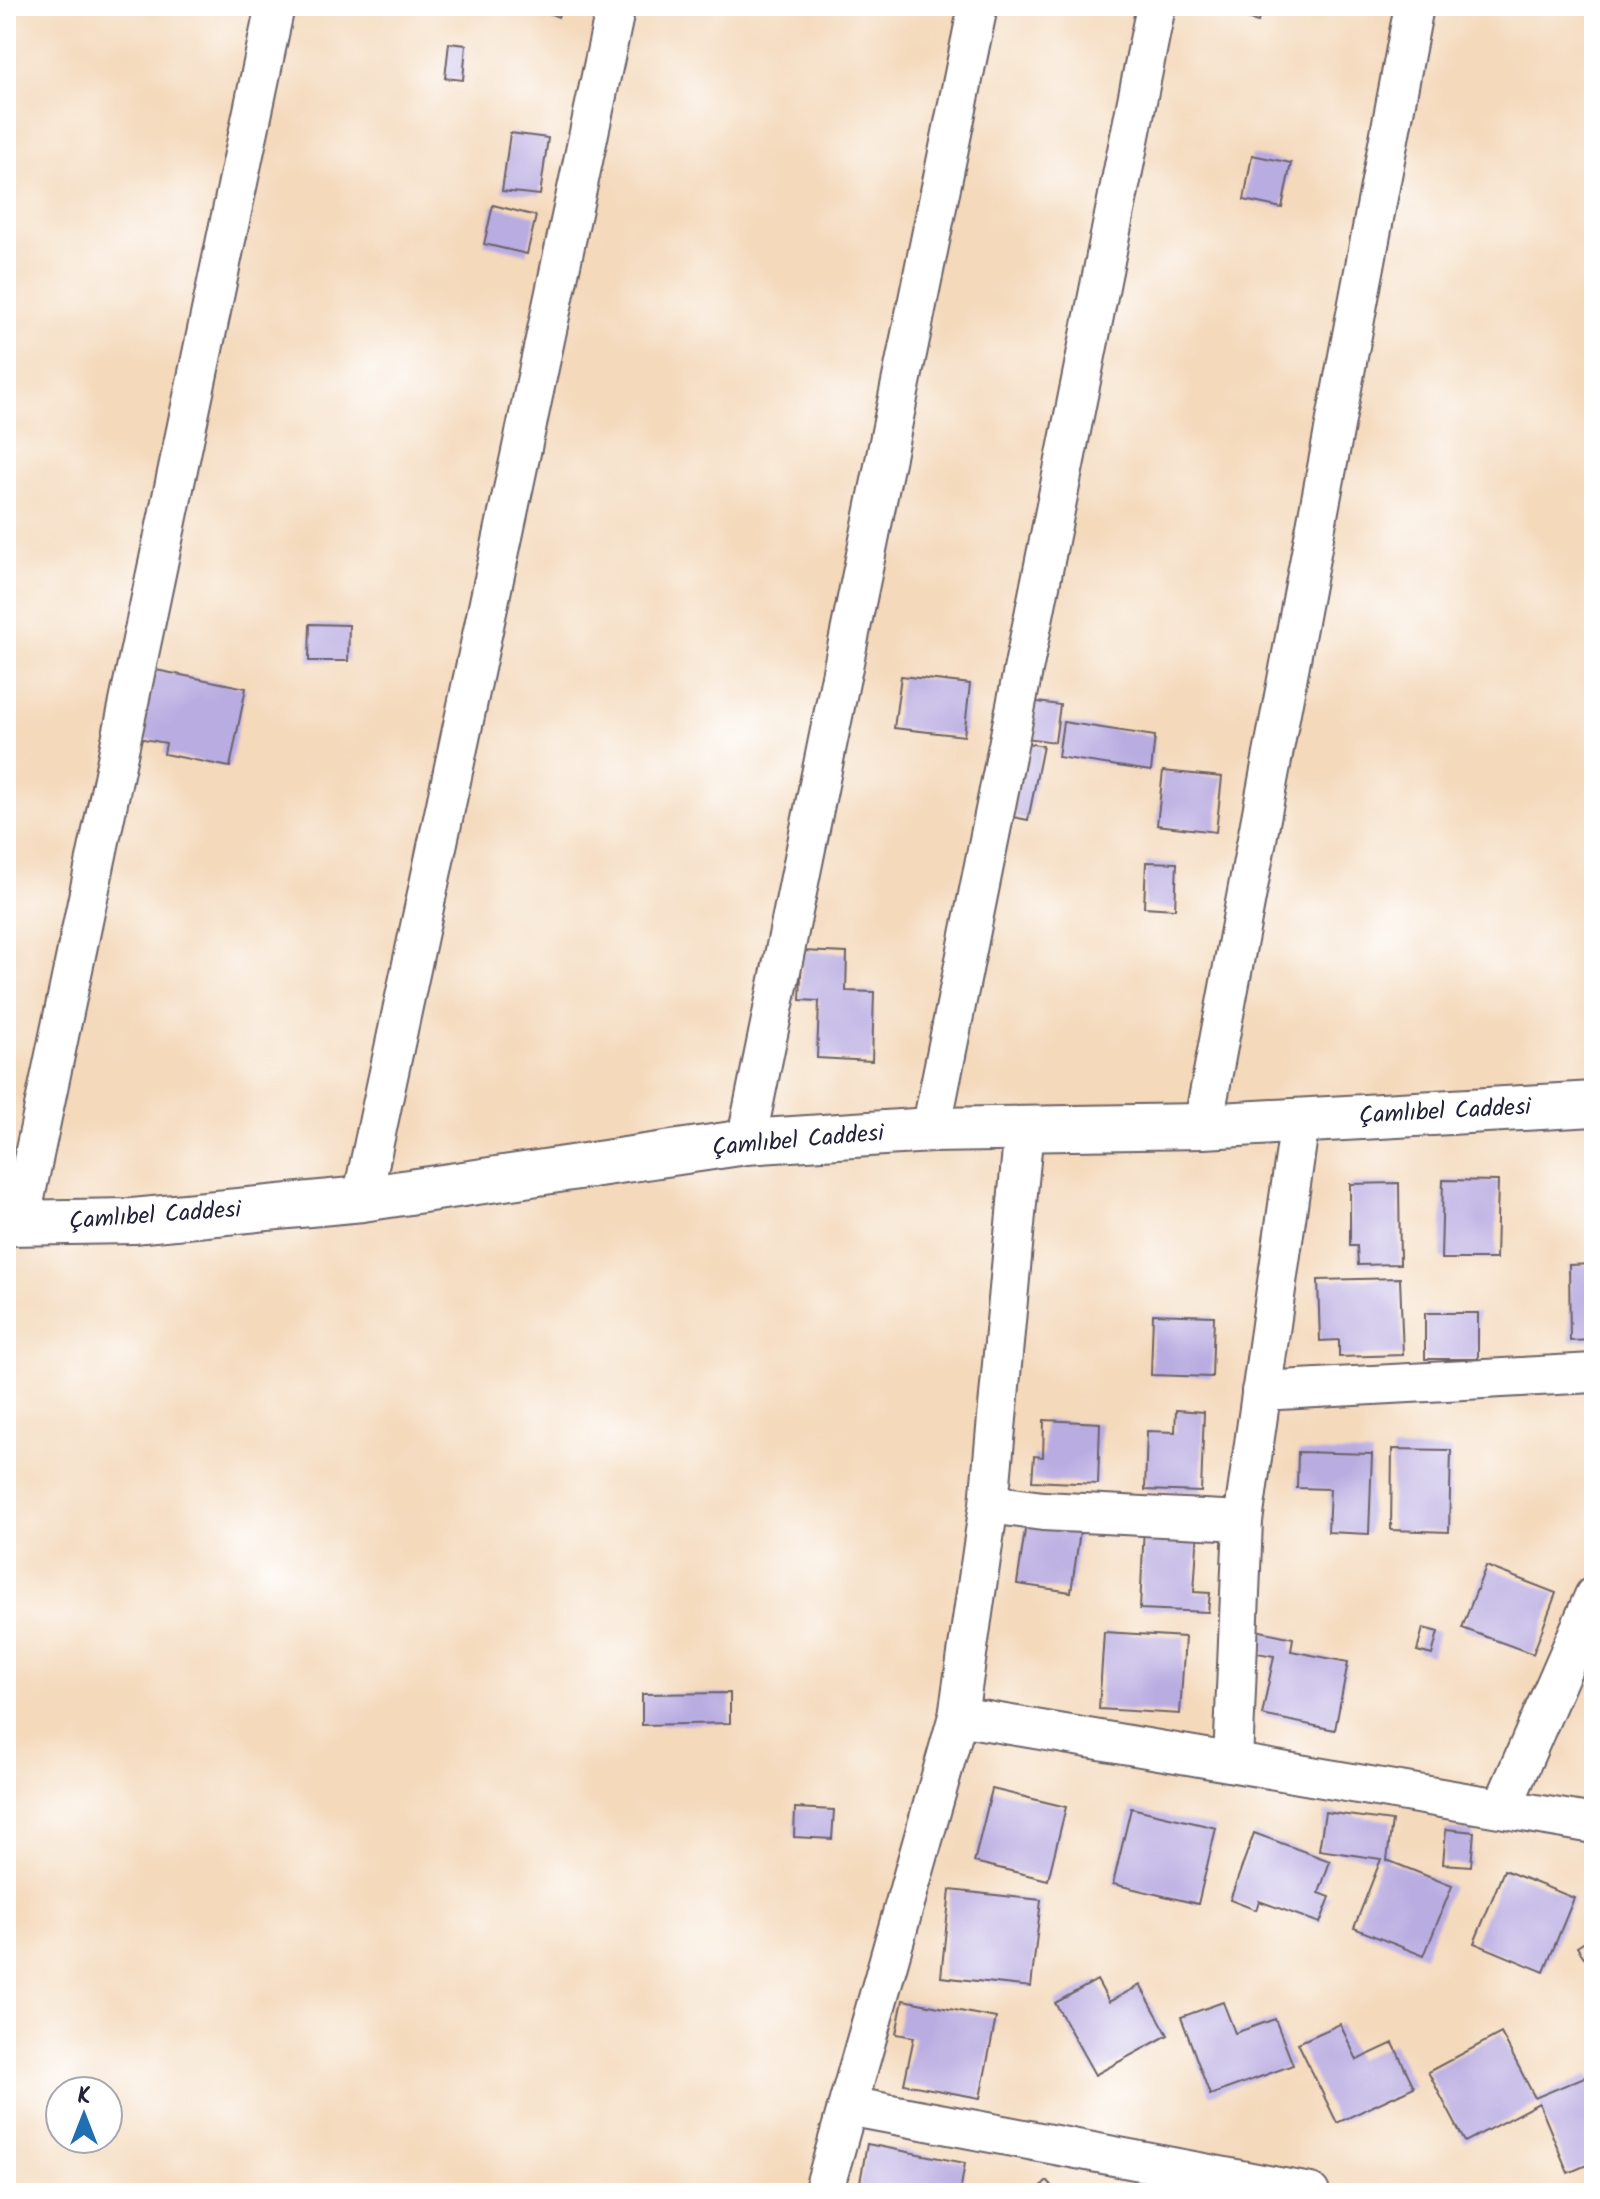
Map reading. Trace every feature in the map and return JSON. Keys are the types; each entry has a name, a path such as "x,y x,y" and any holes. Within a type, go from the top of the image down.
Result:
{"main road":[{"name":"Çamlıbel Caddesi","path":"13,1223 133,1221 362,1199 746,1142 931,1130 1203,1126 1594,1104"}],"street":[{"path":"13,1223 275,6"},
{"path":"362,1199 616,6"},
{"path":"746,1142 978,6"},
{"path":"931,1130 1156,6"},
{"path":"1203,1126 1414,6"},
{"path":"1233,1762 1243,1521 1300,1121"},
{"path":"823,2193 958,1716 989,1504 1024,1128"},
{"path":"1261,1391 1594,1373"},
{"path":"989,1504 1043,1511 1243,1521"},
{"path":"1502,1808 1594,1596"},
{"path":"958,1716 1594,1824"},
{"path":"848,2106 1310,2193"}],"building":[{"path":"532,6 562,6 558,17"},
{"path":"1199,6 1262,6 1258,22"},
{"path":"449,43 466,45 463,80 445,78"},
{"path":"510,133 548,138 540,195 502,191"},
{"path":"1252,155 1291,163 1282,208 1244,200"},
{"path":"493,205 536,216 527,254 484,244"},
{"path":"310,624 349,625 348,661 309,661"},
{"path":"146,668 246,688 230,767 164,754 166,743 132,737"},
{"path":"901,676 970,684 964,736 894,728"},
{"path":"1023,700 1060,705 1055,742 1018,737"},
{"path":"1063,722 1155,736 1151,771 1058,757"},
{"path":"1016,741 1043,746 1028,820 1003,815"},
{"path":"1163,771 1222,777 1216,832 1157,825"},
{"path":"1146,862 1177,863 1175,909 1144,907"},
{"path":"802,951 847,953 846,991 874,992 872,1061 817,1058 819,1001 800,1000"},
{"path":"1443,1180 1498,1181 1496,1259 1441,1259"},
{"path":"1399,1183 1400,1264 1358,1265 1357,1246 1350,1246 1350,1184"},
{"path":"1594,1264 1594,1340 1570,1341 1569,1265"},
{"path":"1400,1278 1403,1355 1339,1357 1339,1340 1320,1341 1318,1280"},
{"path":"1425,1313 1478,1313 1478,1359 1425,1359"},
{"path":"1153,1314 1214,1316 1212,1377 1151,1375"},
{"path":"1176,1410 1204,1412 1201,1492 1145,1490 1147,1431 1175,1432"},
{"path":"1044,1420 1100,1423 1098,1484 1032,1481 1034,1456 1043,1457"},
{"path":"1392,1449 1451,1450 1449,1532 1391,1530"},
{"path":"1298,1452 1372,1454 1369,1534 1328,1532 1330,1489 1297,1488"},
{"path":"1028,1510 1082,1518 1071,1592 1017,1584"},
{"path":"1144,1526 1198,1529 1194,1592 1210,1593 1208,1612 1140,1609"},
{"path":"1486,1566 1556,1593 1533,1654 1462,1628"},
{"path":"1423,1628 1438,1632 1432,1655 1417,1651"},
{"path":"1256,1630 1293,1638 1291,1651 1348,1662 1335,1730 1262,1715 1274,1656 1252,1652"},
{"path":"1104,1632 1185,1637 1180,1714 1099,1709"},
{"path":"730,1693 730,1723 642,1725 642,1694"},
{"path":"992,1789 1066,1807 1048,1880 974,1862"},
{"path":"795,1808 834,1810 832,1839 794,1837"},
{"path":"1131,1808 1216,1828 1198,1904 1113,1884"},
{"path":"1325,1812 1392,1821 1387,1860 1452,1886 1424,1956 1354,1928 1381,1859 1319,1850"},
{"path":"1446,1829 1474,1832 1471,1866 1443,1864"},
{"path":"1254,1833 1330,1861 1319,1893 1330,1897 1320,1923 1259,1901 1256,1910 1230,1900"},
{"path":"1504,1870 1574,1898 1544,1972 1474,1943"},
{"path":"950,1890 1041,1900 1031,1987 941,1977"},
{"path":"1594,1936 1594,1972 1577,1947"},
{"path":"1097,1980 1109,2002 1140,1985 1168,2035 1095,2075 1055,2003"},
{"path":"903,2000 996,2018 980,2098 904,2084 914,2037 896,2034"},
{"path":"1223,2002 1235,2033 1275,2019 1293,2065 1210,2095 1181,2017"},
{"path":"1340,2024 1357,2060 1393,2043 1414,2087 1337,2123 1298,2043"},
{"path":"1501,2033 1535,2098 1589,2075 1594,2089 1594,2162 1568,2173 1539,2103 1465,2142 1428,2072"},
{"path":"867,2144 965,2163 960,2193 858,2193"},
{"path":"1047,2181 1058,2193 1035,2193"}]}
